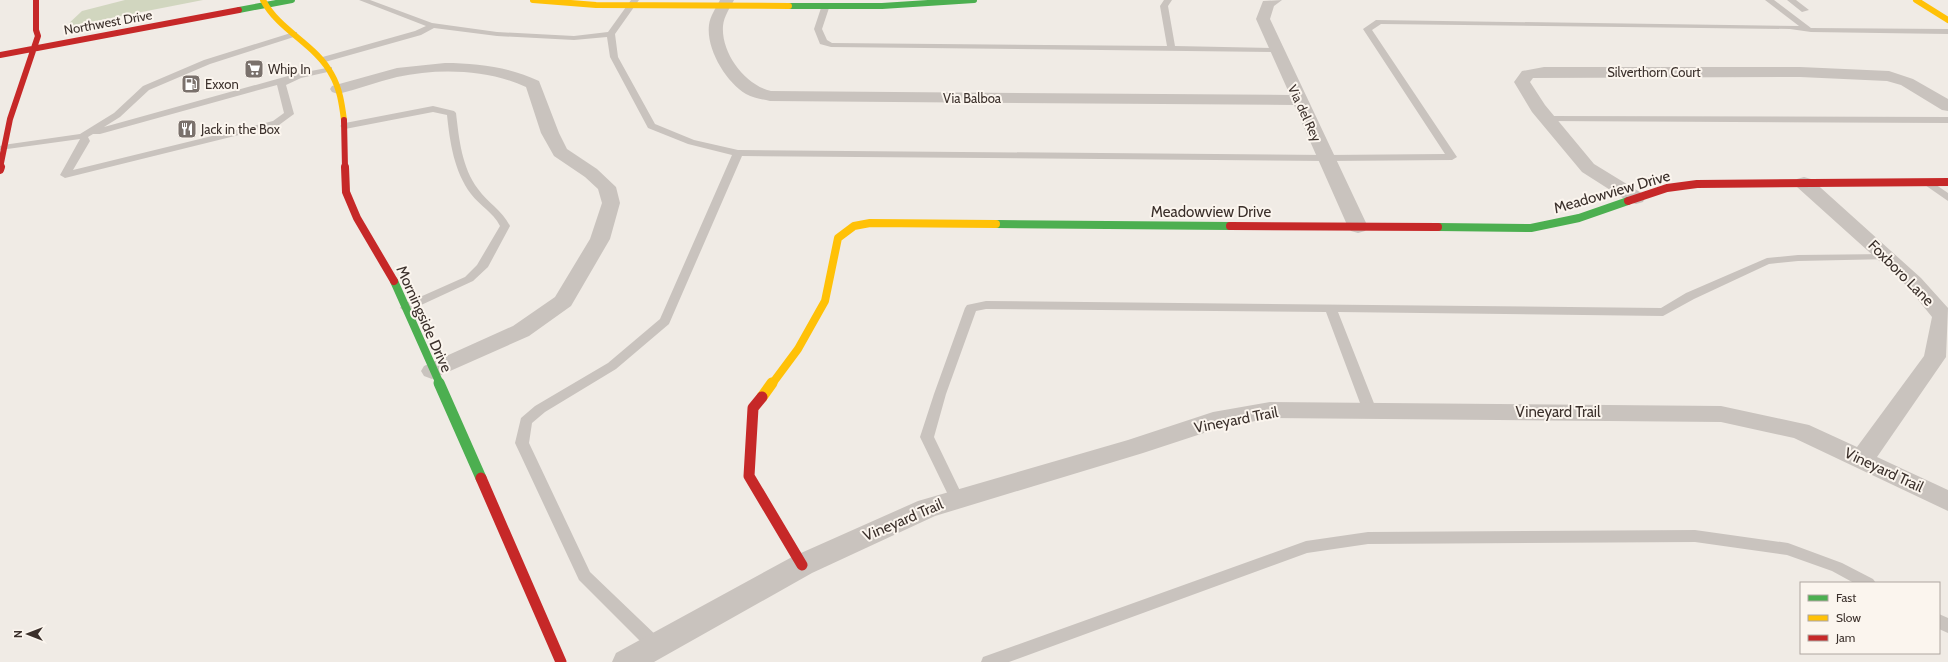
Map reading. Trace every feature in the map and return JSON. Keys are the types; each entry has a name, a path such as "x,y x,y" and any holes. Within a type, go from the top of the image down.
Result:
{"street":[{"path":"0,170 3,148 24,68 38,36 36,30 36,0"},
{"name":"Northwest Drive","path":"0,55 264,3 292,0"},
{"path":"533,0 598,2 726,2 826,5 933,4 974,0"},
{"name":"Via del Rey","path":"1275,0 1268,4 1263,19 1298,100 1358,227"},
{"path":"1916,0 1948,20"},
{"name":"Via Balboa","path":"726,2 716,24 716,37 720,50 740,80 751,90 770,96 1298,100"},
{"name":"Morningside Drive","path":"264,3 322,60 329,69 338,89 345,126 346,192 357,218 396,284 432,371 561,662"},
{"path":"338,89 415,69 468,68 518,76 534,84 550,133 560,152 591,173 607,187 610,203 600,239 563,301 521,331 432,371"},
{"name":"Silverthorn Court","path":"1636,198 1588,168 1548,119 1522,82 1528,74 1544,72 1800,72 1889,76 1907,82 1948,106"},
{"name":"Meadowview Drive","path":"802,565 749,476 753,408 798,348 825,301 838,238 854,226 870,223 1531,228 1579,218 1667,188 1696,184 1948,182"},
{"name":"Foxboro Lane","path":"1804,183 1914,282 1943,316 1935,357 1861,460"},
{"name":"Vineyard Trail","path":"627,662 655,645 802,565 927,508 1134,447 1213,421 1270,410 1721,414 1800,431 1948,501"}],"lane":[{"path":"363,0 433,25 497,34 574,38 611,34"},
{"path":"1168,0 1164,6 1172,50"},
{"path":"1769,0 1811,30"},
{"path":"1791,0 1805,10"},
{"path":"633,2 611,34 614,57 651,126 691,142 738,153 1326,158 1452,157 1367,29 1379,22 1790,27 1811,30 1948,32"},
{"path":"826,5 818,29 823,42 831,45 1277,50"},
{"path":"322,60 418,33 433,25"},
{"path":"83,136 117,115 146,88 207,62 294,34"},
{"path":"3,148 83,136 298,76 329,69"},
{"path":"83,136 85,141 65,175 276,123 289,114 281,84 298,76"},
{"path":"345,126 433,109 452,113 458,160 475,192 500,215 505,226 482,267 469,279 406,308"},
{"path":"1548,119 1948,120"},
{"path":"655,645 584,576 522,442 526,421 540,409 612,366 665,321 738,153"},
{"path":"1929,182 1948,198"},
{"path":"957,499 927,437 940,394 971,308 986,305 1663,312 1690,296 1767,262 1798,258 1887,257"},
{"path":"1331,309 1370,411"},
{"path":"989,662 1306,547 1368,538 1695,536 1788,549 1837,566 1866,582"}],"green space":[{"path":"125,0 203,0 65,27 82,11"}],"traffic: fast":[{"path":"239,10 292,0"},
{"path":"789,6 882,6 974,0"},
{"path":"1438,227 1531,228 1579,218 1628,201"},
{"path":"996,224 1230,226"},
{"path":"394,281 481,478"}],"traffic: slow":[{"path":"263,0 267,9 274,18 313,51 328,68 337,86 344,120"},
{"path":"533,0 596,5 789,6"},
{"path":"1916,0 1948,20"},
{"path":"762,397 798,349 825,301 838,238 854,226 870,223 996,224"}],"traffic: jam":[{"path":"0,170 10,119 38,36 36,30 36,0"},
{"path":"0,55 239,10"},
{"path":"344,120 346,192 357,218 394,281"},
{"path":"1628,201 1667,188 1697,184 1948,182"},
{"path":"1230,226 1438,227"},
{"path":"762,397 753,408 749,476 802,565"},
{"path":"481,478 561,662"}],"place":[{"name":"Whip In","path":"254,69"},
{"name":"Exxon","path":"191,84"},
{"name":"Jack in the Box","path":"187,129"}]}
